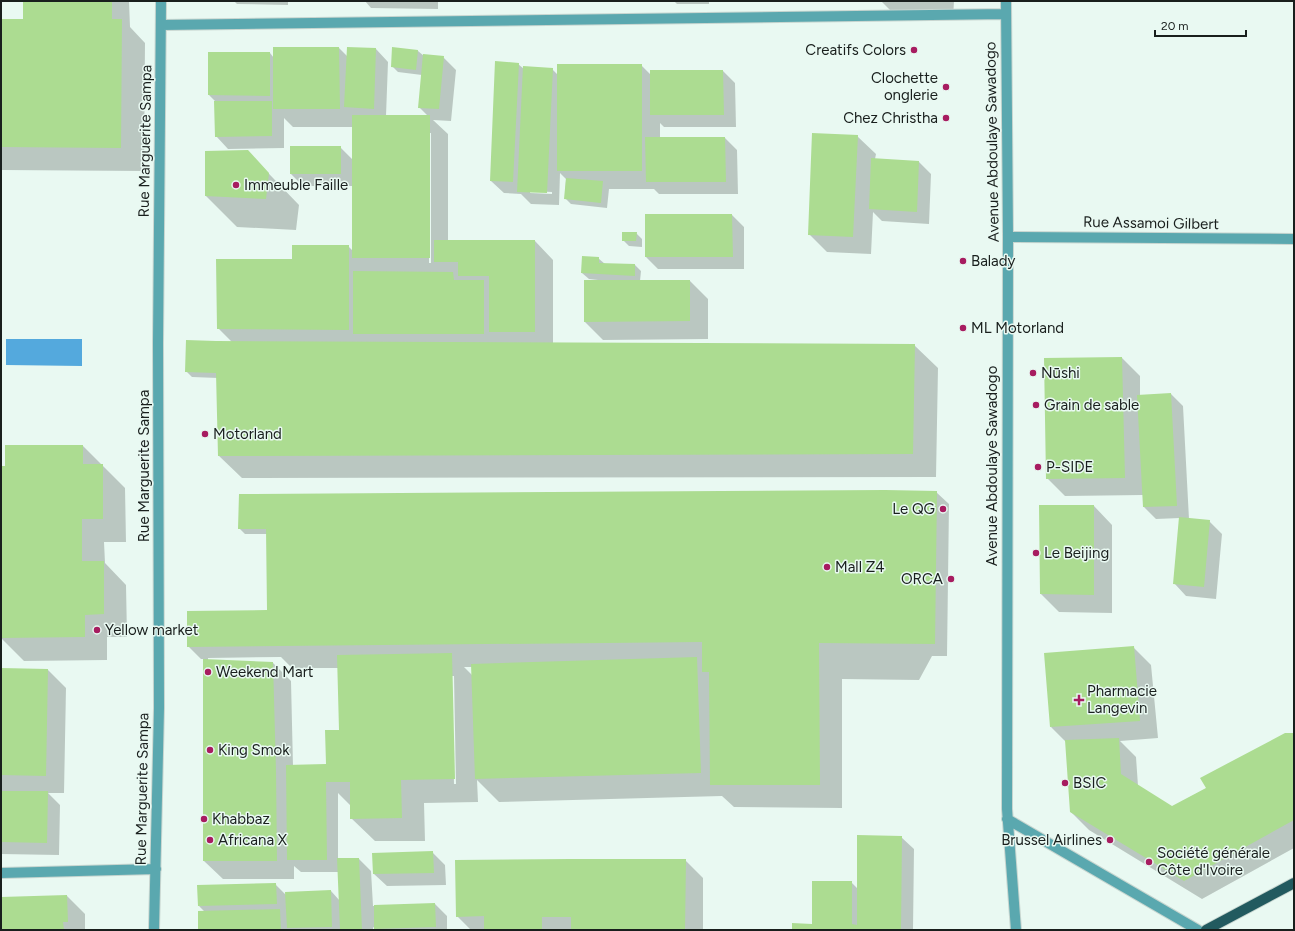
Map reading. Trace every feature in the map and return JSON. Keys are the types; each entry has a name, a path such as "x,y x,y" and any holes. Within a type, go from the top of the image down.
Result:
{"main road":[{"path":"1206,930 1294,883"}],"street":[{"name":"Rue Marguerite Sampa","path":"154,930 159,716 158,343 161,1"},
{"name":"Avenue Abdoulaye Sawadogo","path":"1006,1 1008,237 1008,819 1016,930"},
{"path":"161,25 1006,14"},
{"name":"Rue Assamoi Gilbert","path":"1008,237 1294,240"},
{"path":"1008,819 1198,930"},
{"path":"1,873 156,869"}],"water":[{"path":"6,339 82,339 82,366 6,365"}],"building":[{"path":"23,1 112,1 112,19 122,19 121,148 1,147 1,19 23,19"},
{"path":"273,47 339,47 340,109 273,109"},
{"path":"347,47 376,48 374,109 344,107"},
{"path":"392,47 418,50 416,70 391,67"},
{"path":"208,52 270,52 270,96 208,95"},
{"path":"423,54 444,56 439,109 418,108"},
{"path":"495,61 519,63 513,182 490,181"},
{"path":"557,64 642,64 642,171 557,171"},
{"path":"523,66 553,68 547,193 517,192"},
{"path":"650,70 723,70 724,115 650,115"},
{"path":"214,101 272,101 272,136 215,137"},
{"path":"352,115 430,115 430,258 352,258"},
{"path":"812,133 858,135 853,237 808,235"},
{"path":"645,137 725,137 726,182 646,182"},
{"path":"290,146 341,146 341,174 290,174"},
{"name":"Immeuble Faille","path":"248,150 269,173 266,199 205,196 205,151"},
{"path":"871,158 919,161 917,212 869,209"},
{"path":"566,178 603,181 601,203 564,199"},
{"path":"645,214 732,214 733,257 645,257"},
{"path":"622,232 637,232 636,241 622,241"},
{"path":"434,240 535,240 535,332 489,332 489,276 458,276 458,262 434,262"},
{"path":"292,245 349,245 349,330 217,329 216,259 292,259"},
{"path":"582,256 599,257 599,263 635,264 635,276 581,273"},
{"path":"353,271 453,272 454,280 484,280 484,334 353,334"},
{"path":"584,280 690,280 690,321 584,322"},
{"path":"186,340 915,344 913,454 218,456 216,373 185,372"},
{"path":"1122,357 1125,478 1046,479 1044,358"},
{"path":"1171,393 1177,506 1143,507 1137,395"},
{"path":"5,445 83,445 83,464 103,464 103,519 82,519 82,561 104,561 104,614 85,615 85,637 1,638 1,466 5,466"},
{"path":"885,490 937,491 935,644 819,643 820,785 710,785 709,672 702,672 702,642 187,647 187,611 267,610 266,529 238,529 239,494"},
{"path":"1039,505 1094,505 1094,595 1040,594"},
{"path":"1179,517 1210,520 1204,587 1173,584"},
{"path":"1134,646 1140,721 1050,727 1044,653"},
{"path":"452,653 455,779 401,780 402,818 350,819 350,782 326,782 327,860 287,860 286,765 326,764 325,730 339,730 337,655"},
{"path":"697,657 701,773 475,779 471,664"},
{"path":"203,659 273,662 277,861 203,861"},
{"path":"1,668 48,669 46,776 1,775"},
{"path":"1285,733 1294,733 1294,820 1184,881 1070,812 1065,740 1119,738 1121,774 1172,806 1206,788 1200,778"},
{"path":"1,791 48,791 47,843 1,842"},
{"path":"857,835 902,836 901,930 792,930 792,923 812,924 812,881 852,881 852,924 857,925"},
{"path":"433,851 434,873 373,874 372,853"},
{"path":"337,858 359,858 362,930 340,930"},
{"path":"686,859 685,930 571,930 571,917 542,917 542,930 484,930 484,916 456,917 455,860"},
{"path":"276,883 277,904 198,906 197,885"},
{"path":"331,890 332,927 287,928 285,892"},
{"path":"67,895 68,922 63,922 64,930 2,930 1,897"},
{"path":"435,903 436,927 374,929 374,905"},
{"path":"280,909 281,930 198,930 198,911"}],"place":[{"name":"Creatifs Colors","path":"914,50"},
{"name":"Clochette onglerie","path":"946,87"},
{"name":"Chez Christha","path":"946,118"},
{"name":"Immeuble Faille","path":"236,185"},
{"name":"Balady","path":"963,261"},
{"name":"ML Motorland","path":"963,328"},
{"name":"Nūshi","path":"1033,373"},
{"name":"Grain de sable","path":"1036,405"},
{"name":"Motorland","path":"205,434"},
{"name":"P-SIDE","path":"1038,467"},
{"name":"Le QG","path":"943,509"},
{"name":"Le Beijing","path":"1036,553"},
{"name":"Mall Z4","path":"827,567"},
{"name":"ORCA","path":"951,579"},
{"name":"Yellow market","path":"97,630"},
{"name":"Weekend Mart","path":"208,672"},
{"name":"Pharmacie Langevin","path":"1079,700"},
{"name":"King Smok","path":"210,750"},
{"name":"BSIC","path":"1065,783"},
{"name":"Khabbaz","path":"204,819"},
{"name":"Africana X","path":"210,840"},
{"name":"Brussel Airlines","path":"1110,840"},
{"name":"Société générale Côte d'Ivoire","path":"1149,862"}]}
